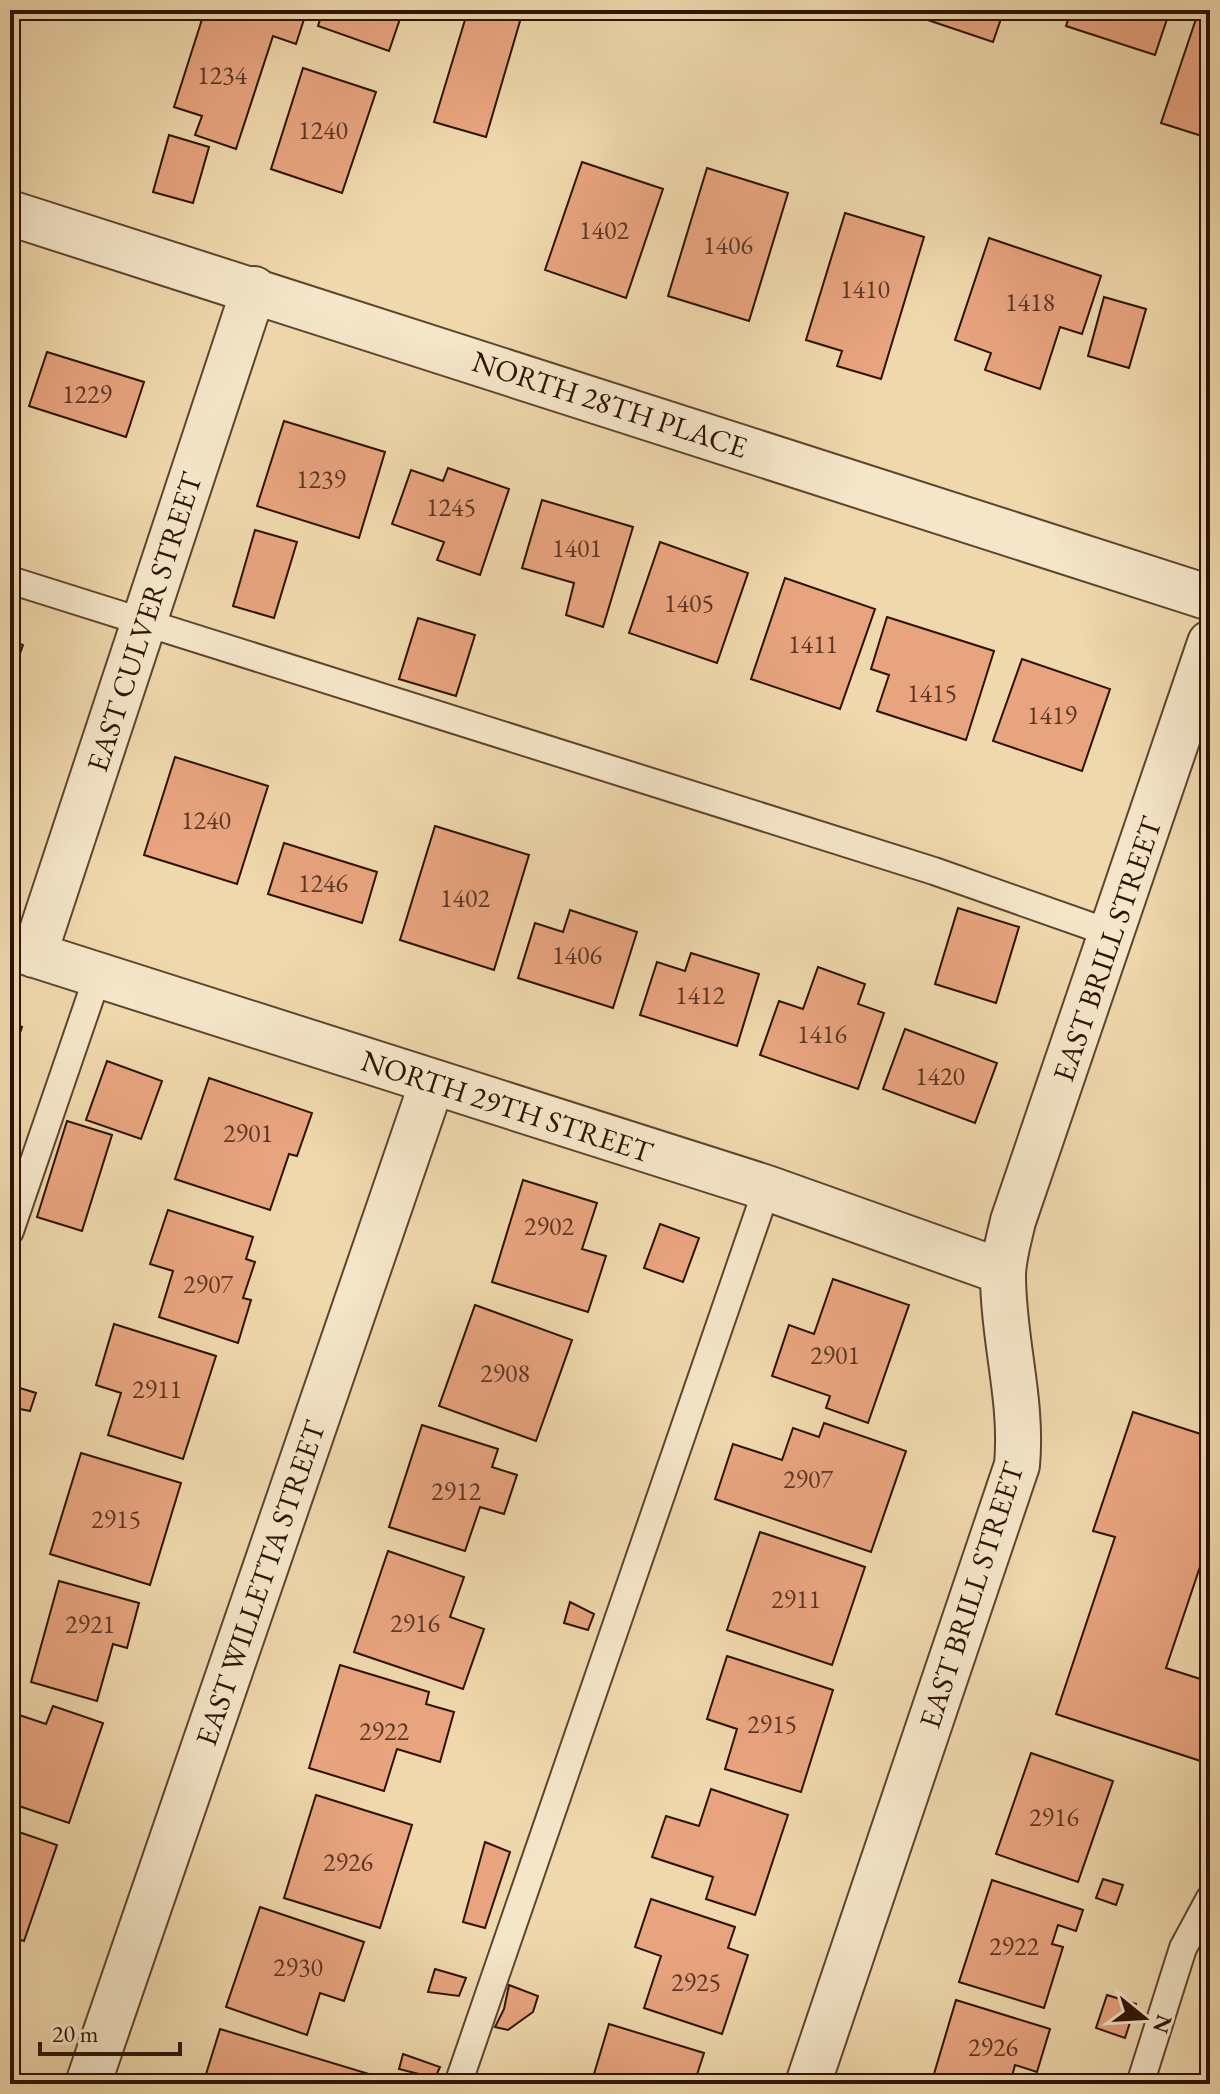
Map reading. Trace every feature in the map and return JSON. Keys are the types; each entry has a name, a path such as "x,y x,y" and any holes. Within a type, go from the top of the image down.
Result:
{"street":[{"name":"NORTH 28TH PLACE","path":"10,213 1210,598"},
{"name":"EAST CULVER STREET","path":"22,951 144,623 254,289"},
{"name":"EAST BRILL STREET","path":"808,2084 1017,1465 1021,1424 1006,1329 1003,1272 1013,1221 1210,643"},
{"name":"NORTH 29TH STREET","path":"22,951 767,1188 1003,1272"},
{"name":"EAST WILLETTA STREET","path":"88,2084 432,1083"}],"lane":[{"path":"10,580 934,871 1113,934"},
{"path":"10,1231 98,975"},
{"path":"458,2084 767,1188"},
{"path":"1140,2084 1183,1948 1210,1898"}],"building":[{"path":"205,10 230,10 254,18 256,10 307,10 296,44 273,36 236,149 195,135 202,116 174,107"},
{"path":"323,10 403,10 389,51 318,26"},
{"path":"468,10 548,10 546,17 523,11 486,137 434,122"},
{"path":"908,10 1004,10 993,42 907,13"},
{"path":"1071,10 1170,10 1155,55 1066,26"},
{"path":"1199,10 1210,10 1210,123 1205,137 1161,123"},
{"path":"303,68 376,92 342,193 271,169"},
{"path":"169,135 209,147 193,203 153,192"},
{"path":"582,162 663,189 626,298 545,270"},
{"path":"707,168 788,193 749,321 668,296"},
{"path":"845,213 924,237 881,379 837,366 842,351 806,340"},
{"path":"989,238 1101,276 1082,334 1060,327 1040,389 985,370 991,353 955,340"},
{"path":"1104,297 1146,309 1129,368 1088,356"},
{"path":"10,331 17,333 10,355"},
{"path":"47,352 144,382 126,437 29,406"},
{"path":"284,421 385,452 359,538 257,506"},
{"path":"448,468 509,489 480,575 437,560 444,542 392,524 411,470 443,481"},
{"path":"542,500 633,527 603,627 566,615 574,583 522,568"},
{"path":"255,530 297,542 274,618 233,606"},
{"path":"660,542 748,573 717,663 629,633"},
{"path":"785,578 875,609 840,709 751,679"},
{"path":"887,617 994,651 966,740 877,711 889,675 871,669"},
{"path":"418,618 475,635 456,696 399,679"},
{"path":"10,640 23,645 13,673 10,671"},
{"path":"1022,659 1110,689 1082,771 993,741"},
{"path":"175,757 268,786 237,884 144,855"},
{"path":"435,826 529,855 494,970 400,940"},
{"path":"284,843 377,872 362,923 268,894"},
{"path":"958,908 1019,927 996,1003 935,984"},
{"path":"570,910 637,932 613,1008 518,978 535,923 563,932"},
{"path":"691,953 759,974 737,1046 640,1015 657,962 685,971"},
{"path":"818,967 865,984 858,1004 884,1013 858,1089 760,1055 779,1001 803,1009"},
{"path":"10,1023 22,1027 10,1063"},
{"path":"905,1029 997,1063 975,1123 883,1089"},
{"path":"107,1061 162,1081 141,1139 86,1120"},
{"path":"209,1078 312,1113 297,1156 289,1154 270,1210 175,1179"},
{"path":"67,1121 112,1135 82,1231 37,1217"},
{"path":"523,1180 597,1203 582,1249 606,1256 588,1312 492,1282"},
{"path":"168,1210 253,1237 246,1259 255,1262 243,1298 251,1300 238,1343 159,1317 173,1271 150,1264"},
{"path":"660,1224 699,1238 683,1282 644,1268"},
{"path":"833,1279 909,1305 868,1423 826,1408 830,1396 772,1376 789,1325 814,1334"},
{"path":"475,1305 572,1340 536,1441 439,1406"},
{"path":"114,1324 216,1356 183,1459 108,1435 121,1393 96,1385"},
{"path":"10,1385 36,1393 30,1411 10,1407"},
{"path":"1133,1412 1210,1437 1210,1537 1166,1668 1210,1682 1210,1764 1056,1714 1115,1537 1093,1531"},
{"path":"824,1423 906,1451 871,1552 715,1499 733,1444 782,1460 793,1428 819,1437"},
{"path":"422,1425 498,1449 492,1467 517,1475 504,1514 480,1507 465,1551 389,1527"},
{"path":"81,1453 181,1483 150,1585 50,1554"},
{"path":"760,1532 865,1567 832,1665 727,1630"},
{"path":"388,1551 464,1577 450,1617 484,1629 463,1689 354,1652"},
{"path":"59,1581 139,1603 127,1648 113,1644 97,1701 31,1682"},
{"path":"570,1602 594,1614 588,1630 564,1623"},
{"path":"727,1656 833,1690 801,1792 725,1769 737,1729 707,1719"},
{"path":"340,1665 429,1692 426,1704 454,1712 440,1762 397,1749 384,1791 309,1768"},
{"path":"53,1706 103,1723 69,1823 10,1803 10,1712 46,1724"},
{"path":"1031,1753 1113,1781 1078,1882 996,1854"},
{"path":"711,1789 788,1815 755,1915 706,1899 713,1877 652,1857 666,1816 699,1826"},
{"path":"316,1795 412,1825 380,1928 284,1898"},
{"path":"10,1829 57,1845 24,1941 10,1937"},
{"path":"485,1842 510,1852 485,1928 463,1922"},
{"path":"1103,1879 1123,1885 1116,1905 1096,1898"},
{"path":"992,1880 1083,1910 1076,1931 1058,1925 1052,1944 1063,1947 1044,2008 959,1982"},
{"path":"651,1899 735,1927 728,1948 748,1955 722,2034 644,2008 661,1956 635,1947"},
{"path":"260,1907 364,1942 344,2001 320,1993 307,2035 226,2007"},
{"path":"435,1969 466,1978 459,1996 428,1992"},
{"path":"509,1985 538,1996 533,2012 508,2030 495,2027 504,2009"},
{"path":"1107,1995 1136,2004 1125,2038 1096,2028"},
{"path":"956,2000 1050,2029 1037,2072 1015,2065 1010,2084 931,2084"},
{"path":"609,2024 704,2053 694,2084 591,2084"},
{"path":"220,2029 392,2081 203,2084"},
{"path":"403,2054 440,2067 435,2078 399,2069"}]}
